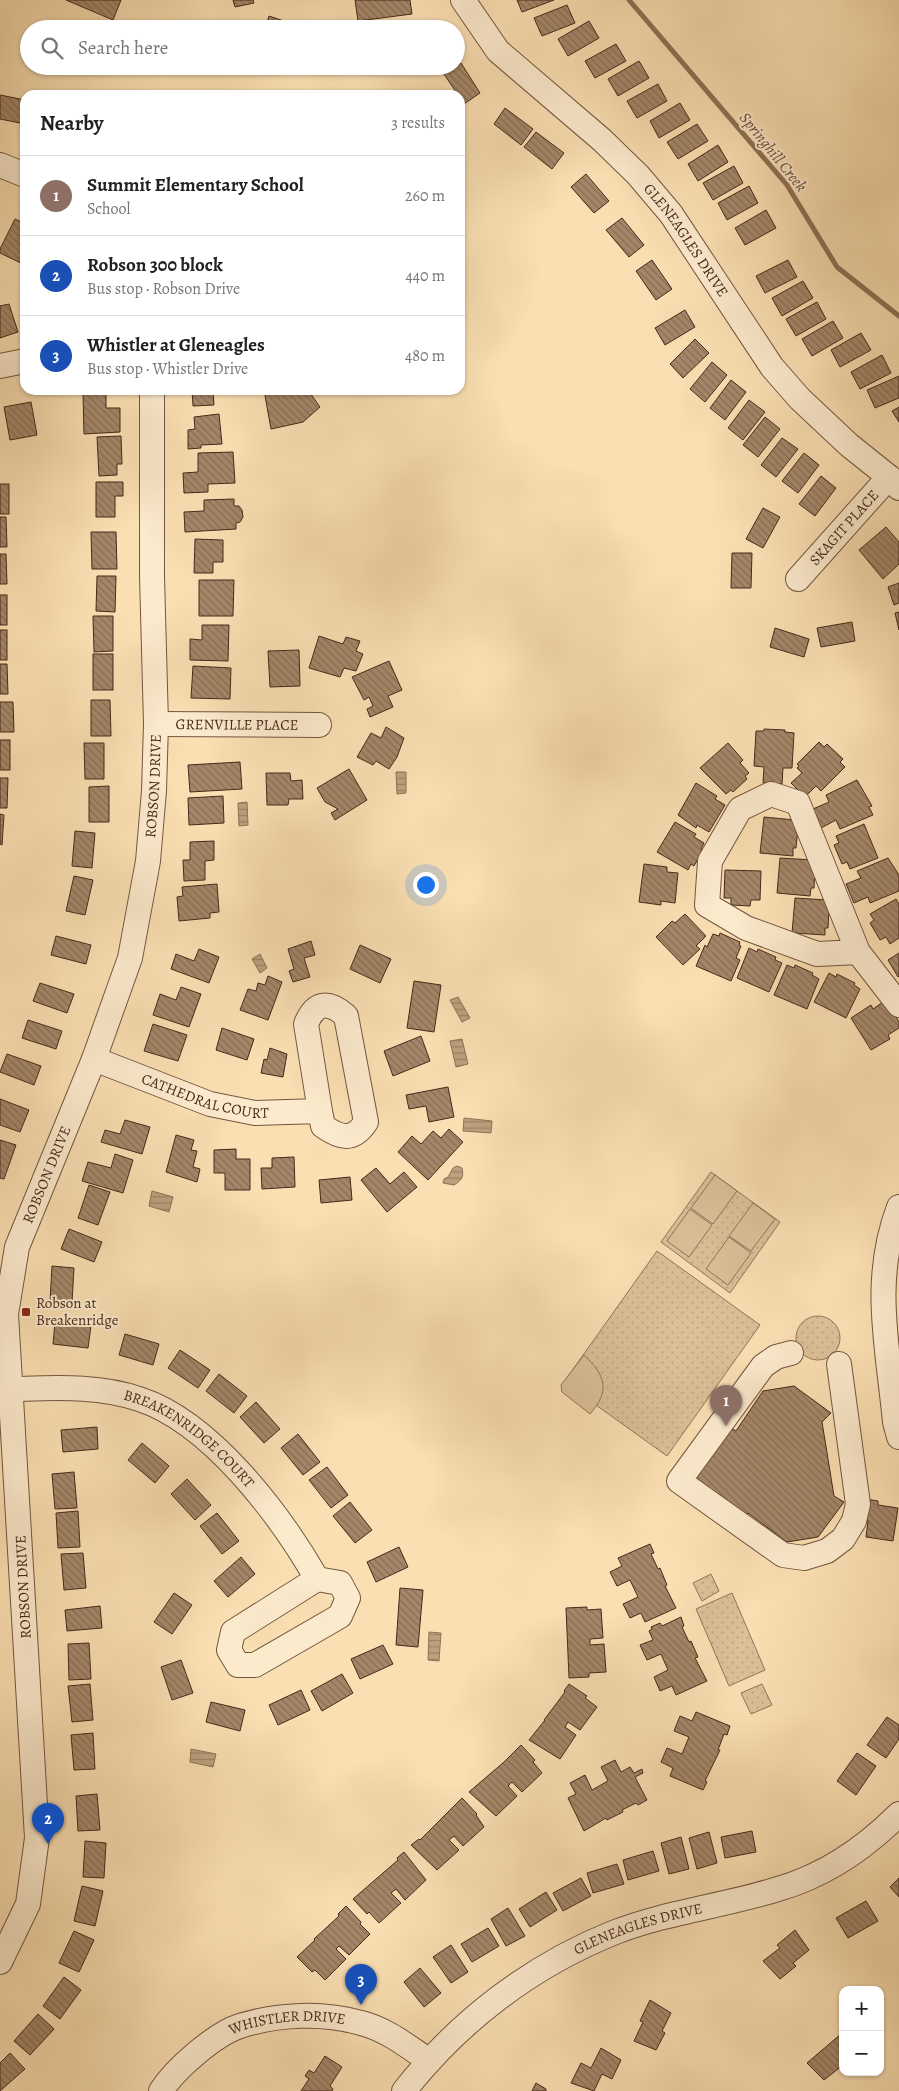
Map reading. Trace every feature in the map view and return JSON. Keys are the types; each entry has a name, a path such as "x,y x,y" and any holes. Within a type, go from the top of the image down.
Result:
{"street":[{"name":"GLENEAGLES DRIVE","path":"463,0 498,51 602,140 638,175 671,214 772,367 800,399 849,445 894,482"},
{"path":"0,164 20,173"},
{"path":"0,366 20,362"},
{"name":"ROBSON DRIVE","path":"0,1962 28,1904 37,1838 12,1389 6,1314 17,1248 94,1059 130,958 148,861 154,792 156,724 152,576 152,395"},
{"name":"SKAGIT PLACE","path":"798,578 894,482"},
{"name":"GRENVILLE PLACE","path":"156,724 319,725"},
{"path":"858,952 817,954 746,928 706,905 710,861 740,809 771,794 798,803 858,952 899,1005"},
{"path":"323,1005 336,1007 346,1016 366,1122 360,1131 349,1136 336,1135 323,1126 320,1110 306,1024 311,1011 323,1005"},
{"name":"CATHEDRAL COURT","path":"94,1059 210,1104 255,1113 320,1110"},
{"path":"899,1207 885,1263 882,1310 894,1422 899,1437"},
{"path":"791,1353 776,1357 763,1366 679,1481 783,1555 804,1558 827,1551 843,1538 854,1522 858,1504 839,1364"},
{"name":"BREAKENRIDGE COURT","path":"12,1389 70,1387 103,1390 140,1399 177,1417 221,1452 300,1549 317,1579"},
{"path":"317,1579 340,1583 348,1598 340,1616 255,1665 238,1664 229,1650 233,1632 317,1579"},
{"name":"GLENEAGLES DRIVE","path":"404,2091 428,2060 462,2027 535,1972 622,1930 779,1889 813,1876 853,1853 879,1834 899,1814"},
{"name":"WHISTLER DRIVE","path":"160,2091 184,2064 209,2044 238,2026 280,2017 327,2016 363,2023 390,2035 428,2060"}],"shaded area":[{"path":"396,772 406,772 406,793 397,794"},
{"path":"247,802 248,825 239,826 238,803"},
{"path":"260,954 267,968 260,973 252,959"},
{"path":"458,997 470,1018 462,1022 450,1000"},
{"path":"462,1039 468,1064 456,1067 450,1041"},
{"path":"464,1118 492,1121 491,1133 463,1131"},
{"path":"457,1166 462,1168 461,1180 454,1185 443,1183 453,1168"},
{"path":"711,1172 780,1222 730,1293 661,1242"},
{"path":"715,1175 737,1191 713,1224 691,1208"},
{"path":"152,1191 173,1197 169,1212 149,1206"},
{"path":"753,1203 775,1219 751,1251 729,1236"},
{"path":"690,1209 712,1225 689,1257 667,1241"},
{"path":"729,1237 751,1253 728,1285 706,1269"},
{"path":"657,1251 760,1325 667,1456 564,1382"},
{"path":"814,1316 822,1316 834,1322 840,1338 834,1354 822,1360 814,1360 802,1354 796,1342 796,1334 802,1322"},
{"path":"584,1355 597,1369 603,1383 601,1397 590,1414 562,1392 561,1385"},
{"path":"711,1574 719,1591 702,1601 693,1583"},
{"path":"732,1593 765,1670 729,1686 696,1609"},
{"path":"429,1632 441,1633 439,1661 428,1660"},
{"path":"762,1684 772,1705 751,1714 741,1693"},
{"path":"191,1749 216,1754 213,1767 190,1762"}],"building":[{"path":"66,0 121,0 113,20"},
{"path":"233,0 253,0 254,3 235,7"},
{"path":"355,0 410,0 412,14 358,20"},
{"path":"517,0 554,0 522,12"},
{"path":"567,5 575,23 542,36 534,18"},
{"path":"269,16 281,20 268,20"},
{"path":"589,21 599,38 568,56 558,39"},
{"path":"616,44 626,61 595,78 585,61"},
{"path":"639,61 649,78 618,96 608,79"},
{"path":"465,69 480,93 465,103 465,90 455,90 445,75 465,75"},
{"path":"658,84 667,101 637,118 627,101"},
{"path":"0,95 20,99 20,123 0,119"},
{"path":"680,103 690,120 659,138 650,121"},
{"path":"505,108 533,129 521,145 494,124"},
{"path":"697,124 708,141 678,159 667,142"},
{"path":"536,132 564,153 552,169 524,147"},
{"path":"718,145 728,162 698,181 688,164"},
{"path":"734,166 743,183 713,200 703,183"},
{"path":"586,174 609,201 594,213 571,187"},
{"path":"749,186 758,203 727,220 718,203"},
{"path":"766,210 776,228 745,245 735,228"},
{"path":"622,218 644,245 629,257 606,230"},
{"path":"15,219 20,222 20,263 0,253 0,249"},
{"path":"652,260 672,289 656,300 636,271"},
{"path":"788,260 797,277 765,293 756,276"},
{"path":"803,281 813,298 782,316 772,298"},
{"path":"817,302 826,319 796,336 786,319"},
{"path":"9,304 18,332 0,338 0,306"},
{"path":"685,310 695,327 665,345 655,328"},
{"path":"833,321 843,338 812,356 802,339"},
{"path":"861,333 871,350 840,367 831,350"},
{"path":"695,339 709,353 683,378 670,364"},
{"path":"882,355 891,373 860,389 851,372"},
{"path":"712,362 727,375 705,402 690,389"},
{"path":"899,376 899,398 875,408 867,390"},
{"path":"731,380 746,392 725,420 710,408"},
{"path":"83,395 106,395 106,408 120,408 120,432 84,434"},
{"path":"192,395 213,395 214,405 193,406"},
{"path":"265,395 312,395 320,407 303,422 271,429"},
{"path":"749,400 765,412 743,440 728,428"},
{"path":"31,402 37,435 10,440 4,407"},
{"path":"899,407 899,422 892,411"},
{"path":"219,414 222,444 201,445 201,448 188,449 188,430 195,429 194,417"},
{"path":"765,417 780,429 758,457 743,445"},
{"path":"121,436 122,464 117,464 117,475 99,476 97,437"},
{"path":"782,438 798,449 776,477 761,465"},
{"path":"233,452 235,483 208,484 208,492 184,493 183,473 198,472 198,453"},
{"path":"804,453 819,465 798,493 782,481"},
{"path":"821,476 836,488 815,516 799,504"},
{"path":"96,482 123,482 123,496 115,496 115,517 96,517"},
{"path":"0,484 9,484 9,514 0,514"},
{"path":"234,499 234,506 239,506 243,517 240,522 236,523 236,529 185,532 184,512 204,511 204,500"},
{"path":"763,508 780,517 763,548 746,539"},
{"path":"0,517 6,517 7,547 0,547"},
{"path":"886,527 899,542 899,564 883,579 859,550"},
{"path":"91,532 116,532 117,569 92,569"},
{"path":"195,539 223,540 223,562 213,562 213,573 194,573"},
{"path":"732,553 752,553 751,588 731,588"},
{"path":"0,554 6,554 7,584 0,584"},
{"path":"97,576 116,576 115,612 96,611"},
{"path":"199,580 234,580 233,616 199,616"},
{"path":"899,583 899,603 894,605 888,587"},
{"path":"0,595 7,595 7,625 0,625"},
{"path":"899,612 899,630 895,613"},
{"path":"93,616 113,616 113,651 94,652"},
{"path":"852,622 855,641 821,647 817,628"},
{"path":"202,625 229,625 228,661 190,660 190,639 202,640"},
{"path":"775,628 809,639 804,657 770,647"},
{"path":"0,630 7,630 7,660 0,660"},
{"path":"319,636 343,644 346,637 360,641 356,651 363,654 356,671 344,668 340,677 309,668"},
{"path":"299,650 300,686 270,687 268,651"},
{"path":"93,654 113,654 113,690 93,690"},
{"path":"389,661 402,690 388,696 393,707 370,717 367,709 373,706 369,697 364,700 352,677"},
{"path":"0,664 7,664 8,694 0,694"},
{"path":"193,666 231,668 230,699 191,698"},
{"path":"91,700 110,700 111,736 91,736"},
{"path":"0,702 13,702 14,732 0,732"},
{"path":"386,727 404,738 397,757 389,769 376,761 373,765 357,757 371,733 381,738"},
{"path":"764,729 785,730 785,732 794,733 792,768 783,768 782,784 763,783 764,767 754,766 756,731 764,731"},
{"path":"0,740 10,740 10,770 0,770"},
{"path":"819,742 824,747 827,744 843,759 840,762 845,767 821,791 816,786 805,797 791,783 802,773 797,768 799,766 797,764"},
{"path":"84,743 104,743 104,779 85,779"},
{"path":"728,743 743,760 740,763 749,773 745,776 747,779 733,792 731,790 726,794 700,768"},
{"path":"240,762 242,789 190,792 188,765"},
{"path":"349,769 367,800 335,820 331,813 338,809 325,802 317,788"},
{"path":"266,773 290,773 291,781 302,780 303,799 289,799 288,805 267,805"},
{"path":"0,778 8,778 7,808 0,808"},
{"path":"857,780 872,806 869,807 873,815 840,829 836,820 821,828 813,809 829,802 826,795"},
{"path":"696,783 717,796 715,799 725,805 709,832 697,825 696,828 678,815"},
{"path":"109,786 109,822 89,822 89,787"},
{"path":"223,796 224,823 189,825 188,798"},
{"path":"0,814 4,815 2,845 0,844"},
{"path":"764,817 795,820 795,828 798,828 796,848 793,848 793,856 760,853"},
{"path":"675,822 696,834 694,837 704,843 701,849 703,850 694,866 691,864 688,870 657,852"},
{"path":"864,824 878,858 850,869 847,862 842,864 834,845 839,843 836,836"},
{"path":"75,831 95,833 92,868 72,866"},
{"path":"214,841 214,860 205,861 205,880 184,881 183,860 190,860 190,842"},
{"path":"780,858 813,860 815,868 814,888 811,888 810,896 777,893"},
{"path":"888,858 899,875 899,891 870,903 868,897 854,903 846,884 861,878 857,871"},
{"path":"644,864 667,867 667,872 678,873 675,903 661,901 661,905 639,902"},
{"path":"725,870 761,871 760,900 751,900 750,906 731,905 731,898 724,898"},
{"path":"74,876 93,880 85,915 66,911"},
{"path":"217,884 219,912 210,913 210,918 179,921 177,897 183,896 182,887"},
{"path":"795,898 827,900 827,908 829,908 828,928 825,928 825,935 792,933"},
{"path":"896,899 899,904 899,938 890,944 886,937 880,940 870,923 874,920 870,914"},
{"path":"685,914 706,936 696,946 700,949 683,965 656,937 672,921 675,923"},
{"path":"720,933 740,942 739,945 741,946 736,958 740,960 731,981 696,966 705,945 707,947 713,934 719,936"},
{"path":"56,936 91,945 86,964 51,955"},
{"path":"311,941 315,955 304,958 310,977 293,982 289,971 294,969 288,949"},
{"path":"360,945 391,959 380,983 350,969"},
{"path":"749,948 757,952 758,949 776,957 775,960 782,963 769,992 737,978"},
{"path":"199,949 219,957 209,983 171,969 176,954 194,961"},
{"path":"899,953 899,976 898,977 888,960"},
{"path":"787,965 794,968 795,965 813,973 812,975 819,979 807,1009 774,995"},
{"path":"829,973 836,977 837,974 855,983 854,985 860,989 846,1018 814,1002"},
{"path":"268,976 282,982 268,1020 240,1010 248,989 256,991 258,983 265,985"},
{"path":"414,981 441,985 434,1032 407,1028"},
{"path":"40,983 74,994 67,1013 33,1001"},
{"path":"181,987 201,994 189,1027 153,1015 160,994 176,1000"},
{"path":"883,1002 889,1005 899,1022 899,1028 888,1035 890,1039 871,1050 851,1018 871,1005 873,1009"},
{"path":"28,1020 62,1031 56,1049 22,1038"},
{"path":"153,1024 187,1035 178,1061 144,1051"},
{"path":"222,1028 254,1039 247,1060 216,1050"},
{"path":"421,1036 430,1061 393,1076 384,1051"},
{"path":"270,1048 287,1054 283,1077 261,1073 264,1059 267,1060"},
{"path":"7,1054 41,1066 34,1085 0,1072"},
{"path":"448,1087 454,1117 429,1122 426,1106 409,1109 406,1095"},
{"path":"0,1099 29,1110 20,1132 0,1125"},
{"path":"125,1120 150,1127 142,1154 101,1142 105,1130 120,1134"},
{"path":"449,1129 463,1142 428,1180 398,1152 412,1136 421,1144 433,1131 441,1138"},
{"path":"176,1135 194,1140 191,1150 197,1151 193,1167 200,1169 197,1182 166,1172"},
{"path":"0,1140 16,1145 4,1179 0,1178"},
{"path":"236,1149 236,1159 250,1159 250,1190 225,1190 225,1173 214,1173 214,1150"},
{"path":"115,1154 133,1160 123,1193 82,1181 88,1162 111,1168"},
{"path":"294,1157 295,1187 262,1189 261,1168 272,1168 272,1158"},
{"path":"376,1168 390,1184 404,1172 417,1187 387,1212 361,1180"},
{"path":"350,1177 352,1200 321,1203 319,1180"},
{"path":"89,1185 110,1192 98,1225 78,1218"},
{"path":"69,1229 102,1242 94,1262 61,1249"},
{"path":"52,1266 74,1268 72,1303 50,1302"},
{"path":"55,1322 91,1326 88,1348 53,1344"},
{"path":"125,1334 159,1344 153,1365 119,1355"},
{"path":"180,1350 210,1370 198,1388 168,1368"},
{"path":"219,1374 247,1396 234,1413 206,1391"},
{"path":"794,1386 831,1413 822,1422 834,1496 844,1502 818,1537 787,1542 748,1513 743,1520 686,1482 727,1425 736,1431 763,1391"},
{"path":"256,1402 280,1429 264,1443 240,1417"},
{"path":"97,1427 98,1449 63,1452 61,1430"},
{"path":"298,1434 320,1462 303,1475 281,1448"},
{"path":"142,1443 169,1466 155,1483 128,1460"},
{"path":"327,1467 348,1495 331,1508 309,1480"},
{"path":"74,1472 77,1508 55,1509 52,1474"},
{"path":"187,1479 211,1505 195,1520 171,1494"},
{"path":"866,1499 878,1501 878,1505 898,1508 893,1541 866,1537 868,1521 862,1521"},
{"path":"350,1502 372,1530 355,1543 333,1516"},
{"path":"78,1511 80,1547 58,1548 56,1513"},
{"path":"217,1513 239,1541 222,1554 200,1526"},
{"path":"650,1544 654,1553 651,1554 658,1569 660,1568 667,1585 665,1586 676,1608 645,1622 641,1613 630,1618 623,1604 638,1597 630,1580 617,1586 610,1572 622,1566 618,1558"},
{"path":"399,1547 408,1567 376,1582 367,1562"},
{"path":"83,1553 86,1588 64,1590 61,1554"},
{"path":"241,1557 255,1574 228,1597 214,1581"},
{"path":"400,1588 423,1590 418,1647 396,1645"},
{"path":"174,1593 192,1605 172,1634 154,1622"},
{"path":"100,1606 102,1628 67,1631 65,1610"},
{"path":"587,1607 587,1610 601,1609 603,1638 590,1639 590,1645 604,1644 606,1672 589,1673 589,1677 569,1678 566,1608"},
{"path":"681,1617 684,1626 682,1627 689,1642 691,1641 698,1657 695,1658 707,1681 676,1695 672,1686 660,1691 654,1677 668,1670 661,1654 647,1660 640,1645 653,1640 649,1631 652,1629 651,1627 660,1623 662,1626"},
{"path":"89,1643 91,1679 69,1680 68,1644"},
{"path":"383,1645 393,1664 360,1679 351,1659"},
{"path":"181,1660 193,1693 172,1700 161,1667"},
{"path":"342,1674 353,1693 322,1711 311,1691"},
{"path":"90,1684 93,1720 72,1722 68,1686"},
{"path":"569,1684 587,1696 585,1698 597,1707 580,1730 568,1722 565,1727 576,1735 560,1759 529,1740"},
{"path":"301,1690 310,1710 278,1725 269,1705"},
{"path":"211,1702 245,1710 240,1731 206,1722"},
{"path":"696,1712 730,1726 727,1735 724,1734 718,1750 720,1750 705,1781 707,1782 703,1790 670,1776 673,1768 661,1762 667,1748 682,1754 689,1737 674,1731 680,1716 692,1721"},
{"path":"887,1717 899,1725 899,1739 886,1758 867,1745"},
{"path":"93,1733 95,1769 74,1770 71,1735"},
{"path":"521,1745 535,1760 533,1762 542,1773 522,1792 512,1782 508,1786 517,1796 496,1816 469,1792"},
{"path":"857,1753 876,1766 856,1795 837,1781"},
{"path":"615,1760 621,1772 630,1767 634,1773 642,1769 643,1773 635,1777 647,1800 638,1805 636,1803 622,1810 623,1812 607,1820 606,1818 584,1831 568,1798 576,1794 570,1783 585,1775 592,1790 608,1781 601,1767"},
{"path":"97,1794 100,1830 78,1831 76,1796"},
{"path":"462,1798 477,1814 484,1827 463,1846 454,1836 449,1840 459,1850 437,1870 411,1845 420,1840"},
{"path":"752,1831 756,1852 725,1858 721,1837"},
{"path":"709,1832 717,1863 697,1869 689,1838"},
{"path":"681,1837 689,1869 669,1874 661,1843"},
{"path":"85,1841 106,1843 104,1878 83,1877"},
{"path":"653,1851 659,1871 628,1880 623,1860"},
{"path":"404,1852 426,1880 405,1900 396,1889 391,1893 401,1903 379,1923 369,1912 367,1914 353,1899 398,1860 397,1858"},
{"path":"617,1864 624,1884 593,1893 587,1873"},
{"path":"581,1878 591,1896 563,1911 553,1893"},
{"path":"899,1878 899,1897 890,1887"},
{"path":"82,1886 103,1891 95,1926 74,1921"},
{"path":"546,1892 557,1910 530,1927 519,1909"},
{"path":"866,1901 878,1921 848,1938 836,1918"},
{"path":"346,1906 370,1934 349,1955 339,1946 336,1949 346,1959 325,1980 315,1970 312,1972 297,1957 339,1916 338,1914"},
{"path":"508,1908 525,1936 506,1946 491,1919"},
{"path":"488,1928 499,1946 472,1962 461,1944"},
{"path":"795,1930 809,1950 793,1963 796,1966 780,1979 763,1961 780,1948 777,1945"},
{"path":"74,1931 94,1940 79,1972 59,1963"},
{"path":"451,1945 468,1972 451,1983 433,1957"},
{"path":"420,1968 441,1993 424,2007 404,1982"},
{"path":"64,1977 81,1990 60,2019 43,2006"},
{"path":"650,2000 671,2013 662,2031 665,2033 656,2050 634,2041 643,2022 640,2021"},
{"path":"38,2014 54,2029 30,2055 14,2041"},
{"path":"839,2036 839,2068 824,2080 807,2063"},
{"path":"601,2048 621,2060 612,2079 602,2074 594,2091 571,2083 581,2063 591,2068"},
{"path":"10,2053 25,2069 0,2091 0,2063"},
{"path":"325,2056 342,2067 330,2086 333,2089 332,2091 301,2091 309,2079 305,2076 309,2070 314,2073"},
{"path":"536,2083 546,2089 546,2091 532,2091"}],"waterway":[{"name":"Springhill Creek","path":"629,0 787,185 837,267 899,316"}],"place":[{"name":"Robson at Breakenridge","path":"26,1312"},
{"name":"Summit Elementary School","path":"726,1426"},
{"name":"Robson 300 block","path":"48,1844"},
{"name":"Whistler at Gleneagles","path":"361,2005"}]}
